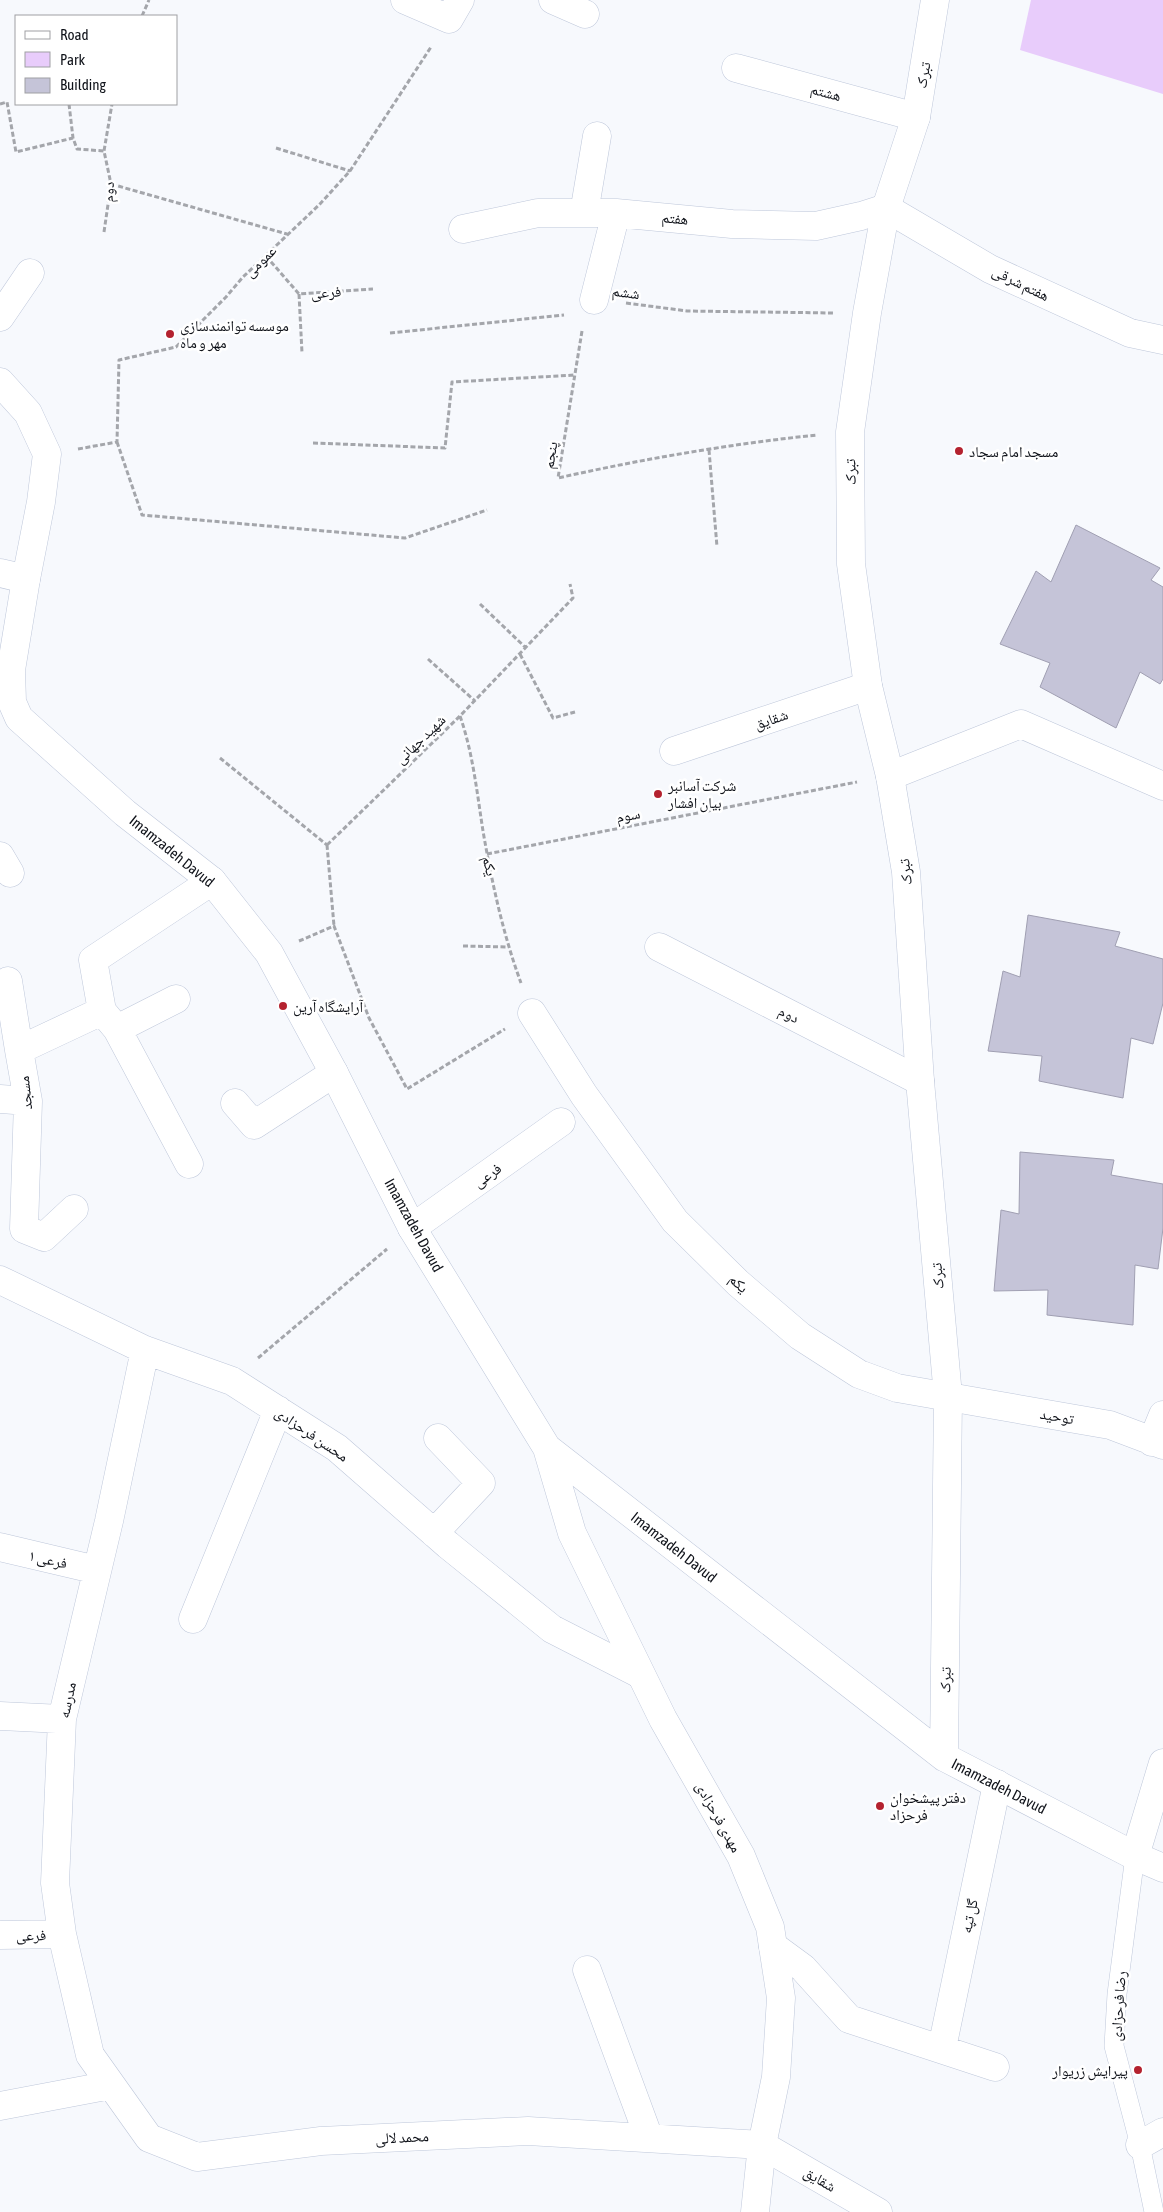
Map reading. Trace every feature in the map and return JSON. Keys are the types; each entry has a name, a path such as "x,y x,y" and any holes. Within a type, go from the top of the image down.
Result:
{"street":[{"path":"405,0 455,10"},
{"path":"553,0 585,14"},
{"name":"تبرک","path":"935,0 916,117 886,208 867,313 850,432 851,564 868,686 890,776 906,872 920,1081 948,1396 944,1757"},
{"name":"هشتم","path":"736,68 916,117"},
{"path":"584,213 597,136"},
{"name":"هفتم","path":"463,229 538,213 616,213 732,224 816,226 861,216 886,208"},
{"name":"هفتم شرقی","path":"886,208 998,273 1130,333 1163,340"},
{"path":"589,306 616,213"},
{"path":"0,317 30,273"},
{"path":"0,382 28,413 47,454"},
{"name":"Imamzadeh Davud","path":"47,454 41,502 13,576 12,702 19,718 125,813 212,881 269,953 334,1073 412,1228 547,1448 944,1757 1135,1856 1163,1868"},
{"name":"شقایق","path":"674,751 868,686"},
{"path":"890,776 1020,724 1163,786"},
{"path":"190,1164 110,1020 93,960 212,881"},
{"name":"دوم","path":"659,947 920,1081"},
{"path":"8,981 19,1050 176,999"},
{"name":"یکم","path":"532,1013 584,1095 675,1221 738,1283 800,1336 859,1374 897,1388 948,1396"},
{"name":"مسجد","path":"19,1050 28,1101 24,1229 44,1237 74,1209"},
{"path":"235,1103 254,1125 334,1073"},
{"path":"0,1099 28,1101"},
{"name":"فرعی","path":"412,1228 561,1122"},
{"name":"محسن فرحزادی","path":"0,1280 145,1350 232,1381 337,1448 434,1533 552,1629 640,1674"},
{"name":"مدرسه","path":"90,2055 62,1934 55,1883 62,1719 145,1350"},
{"name":"توحید","path":"948,1396 1110,1425 1158,1443"},
{"path":"193,1619 278,1410"},
{"path":"1158,1443 1163,1415"},
{"path":"434,1533 481,1483 438,1438"},
{"name":"مهدی فرحزادی","path":"547,1448 572,1533 640,1674 741,1856 770,1927 781,1998 776,2077 762,2145 755,2212"},
{"name":"فرعی ۱","path":"0,1547 97,1570"},
{"path":"0,1716 62,1719"},
{"path":"1135,1856 1163,1763"},
{"name":"گل تپه","path":"942,2048 997,1784"},
{"name":"فرعی","path":"0,1935 62,1934"},
{"path":"773,1946 803,1968 848,2019 942,2048 995,2067"},
{"path":"587,1970 649,2138"},
{"name":"محمد لالی","path":"90,2055 149,2138 197,2157 321,2141 518,2132 762,2145"},
{"path":"0,2106 111,2085"},
{"path":"1140,2145 1163,2132"},
{"name":"شقایق","path":"762,2145 878,2212"}],"lane":[{"name":"رضا فرحزادی","path":"1135,1856 1117,1994 1114,2046 1140,2145 1154,2212"}],"path":[{"path":"142,15 149,0"},
{"name":"عمومی","path":"117,442 119,360 176,347 350,171 455,10"},
{"path":"0,104 7,102 16,152 73,138"},
{"path":"69,105 73,138 77,149 104,152 112,105"},
{"path":"276,148 350,171"},
{"name":"دوم","path":"104,152 111,184 104,232"},
{"path":"111,184 288,235"},
{"name":"فرعی","path":"266,256 300,294 373,289"},
{"path":"300,294 302,353"},
{"name":"ششم","path":"390,333 589,306 686,311 867,313"},
{"name":"پنجم","path":"589,306 575,375 558,478 625,463 774,440 850,432"},
{"path":"313,443 444,448 452,382 575,375"},
{"path":"47,454 117,442 142,515 405,538 488,510"},
{"path":"709,450 718,548"},
{"name":"شهید جهانی","path":"327,845 460,716 573,598 570,584"},
{"path":"480,604 526,648"},
{"path":"520,654 553,718 575,712"},
{"path":"428,659 474,701"},
{"name":"یکم","path":"460,716 467,736 487,854 508,947 532,1013"},
{"path":"220,758 327,845 334,926 370,1018 407,1089 532,1013"},
{"name":"سوم","path":"487,854 890,776"},
{"path":"269,953 334,926"},
{"path":"463,946 508,947"},
{"path":"232,1381 412,1228"}],"green space":[{"path":"1031,0 1163,0 1163,94 1020,50"}],"building":[{"path":"1076,525 1160,568 1151,580 1163,587 1163,679 1160,684 1140,672 1116,728 1040,687 1050,663 1000,644 1036,571 1051,582"},
{"path":"1028,915 1120,932 1115,946 1163,959 1163,1003 1153,1044 1131,1038 1123,1098 1039,1081 1042,1056 988,1051 1003,971 1020,977"},
{"path":"1020,1152 1114,1160 1111,1175 1163,1184 1163,1228 1158,1269 1135,1265 1133,1325 1047,1315 1048,1290 994,1291 1001,1210 1019,1214"}],"place":[{"name":"موسسه توانمندسازی مهر و ماه","path":"170,334"},
{"name":"مسجد امام سجاد","path":"959,451"},
{"name":"شرکت آسانبر بیان افشار","path":"658,794"},
{"name":"آرایشگاه آرین","path":"283,1006"},
{"name":"دفتر پیشخوان فرحزاد","path":"880,1806"},
{"name":"پیرایش زریوار","path":"1138,2070"}]}
